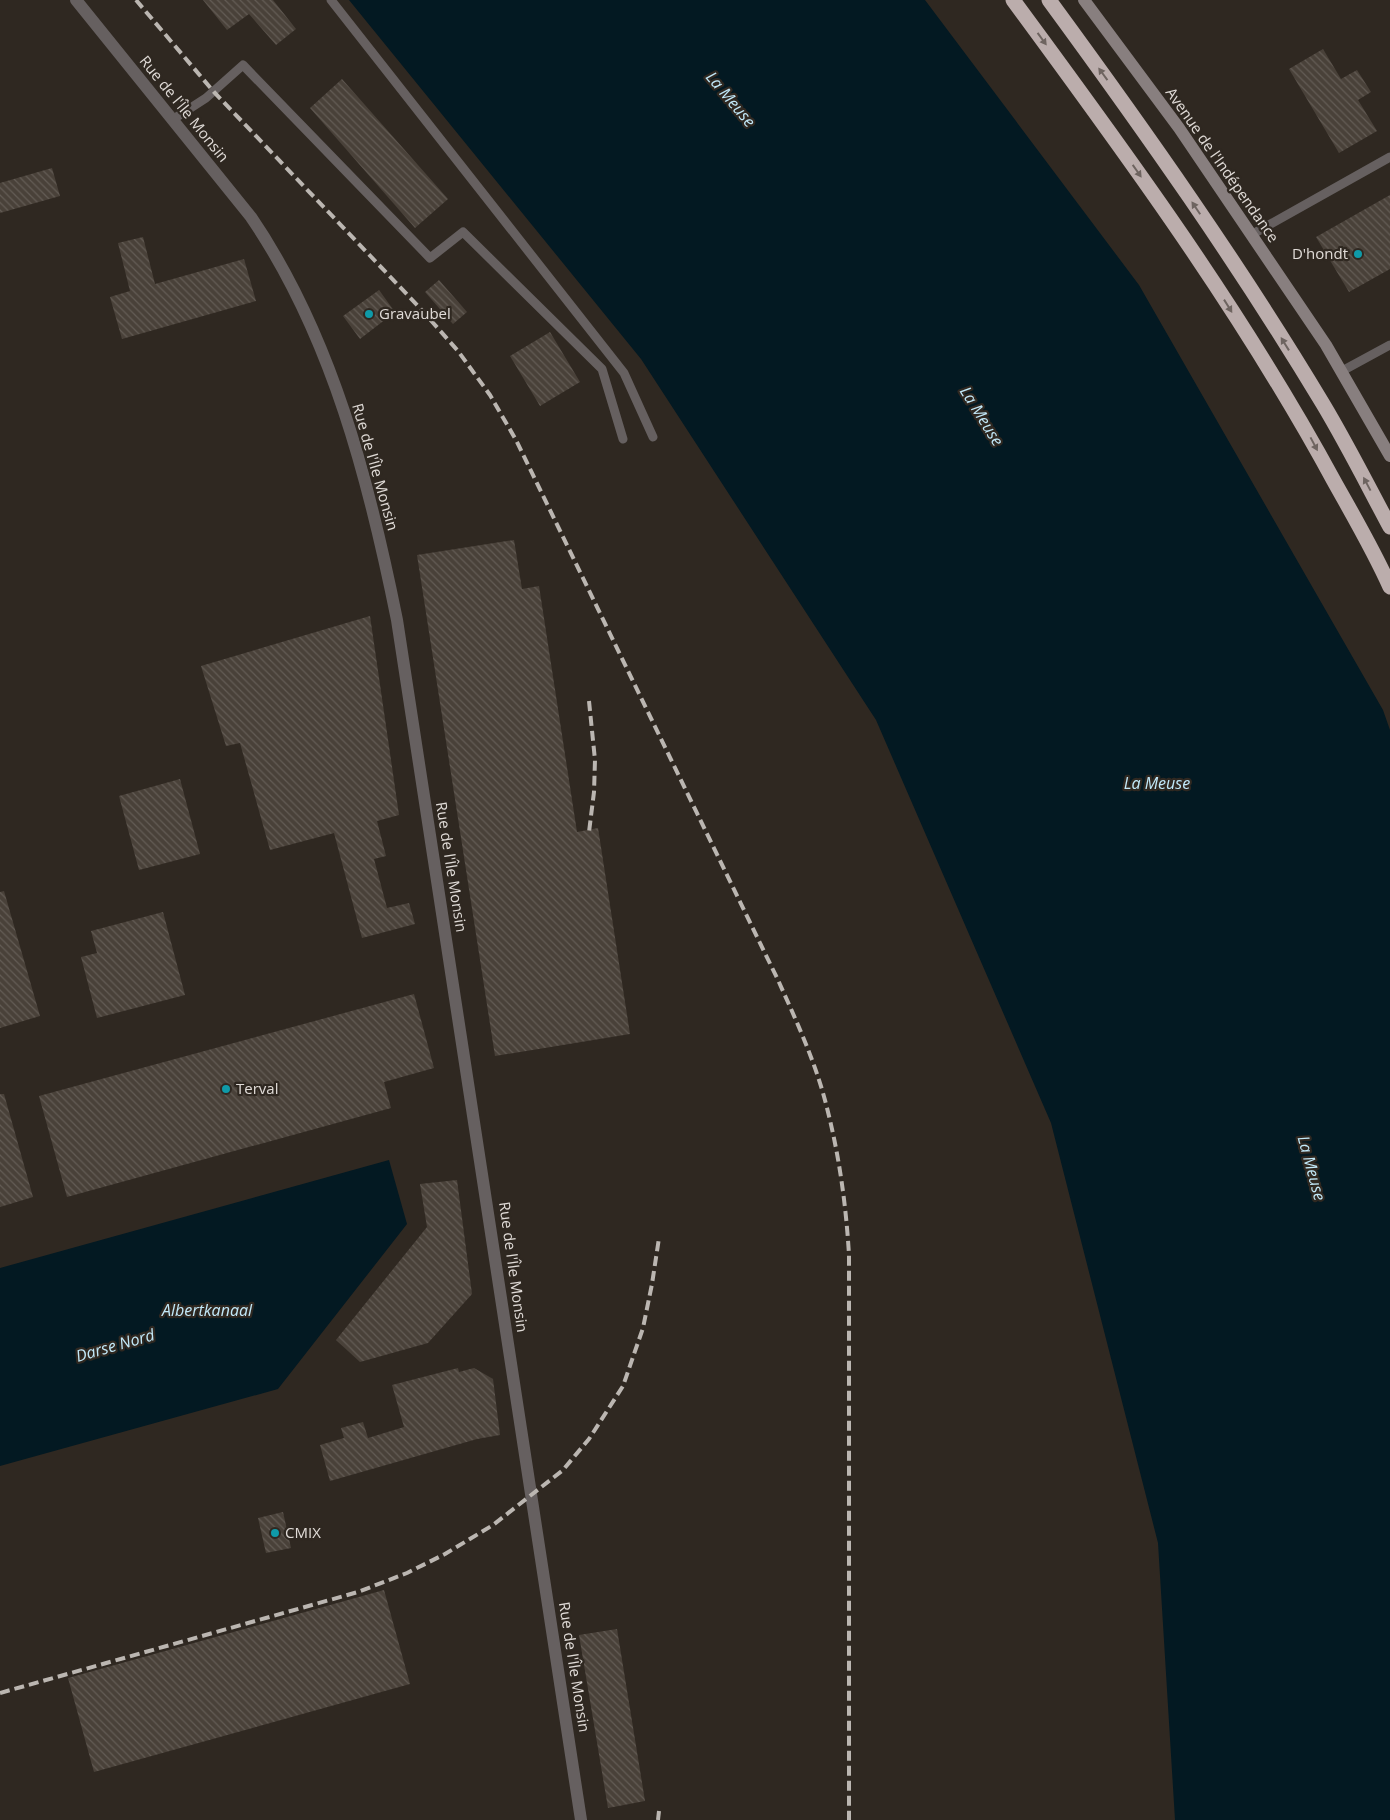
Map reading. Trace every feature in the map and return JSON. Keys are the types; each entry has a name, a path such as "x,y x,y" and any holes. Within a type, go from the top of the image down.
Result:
{"highway":[{"path":"1013,0 1102,121 1207,271 1301,420 1390,586"},
{"path":"1048,0 1125,104 1230,258 1324,405 1390,527"}],"main road":[{"name":"Avenue de l'Indépendance","path":"1084,0 1179,128 1251,235 1342,371 1390,456"}],"street":[{"name":"Rue de l'Île Monsin","path":"76,0 251,217 268,242 294,290 334,385 360,467 385,562 397,620 581,1820"}],"lane":[{"path":"331,0 624,373 653,437"},
{"path":"172,120 206,98 243,65 430,258 463,232 484,252 602,369 623,439"},
{"path":"1251,235 1390,157"},
{"path":"1342,371 1390,346"}],"water":[{"name":"La Meuse","path":"349,0 925,0 1139,285 1383,710 1390,730 1390,1820 1175,1820 1158,1543 1051,1123 876,720 641,359"},
{"name":"Albertkanaal","path":"389,1160 407,1224 278,1389 0,1466 0,1268"}],"building":[{"path":"203,0 273,0 296,29 276,45 249,14 227,30"},
{"path":"1323,49 1341,79 1357,70 1371,92 1358,100 1377,131 1339,153 1289,69"},
{"path":"342,79 448,199 415,228 310,108"},
{"path":"52,168 60,196 0,213 0,183"},
{"name":"D'hondt","path":"1390,195 1390,269 1349,292 1316,237"},
{"path":"143,237 155,284 244,259 256,301 122,339 110,297 130,291 118,243"},
{"path":"439,280 467,312 453,324 425,292"},
{"name":"Gravaubel","path":"379,290 395,312 360,339 343,316"},
{"path":"550,332 580,382 540,406 510,356"},
{"path":"514,540 522,589 539,586 577,832 598,828 630,1034 495,1056 417,555"},
{"path":"370,616 399,815 377,821 386,856 374,859 387,908 409,903 415,924 362,938 334,833 270,850 240,743 226,746 201,666"},
{"path":"180,779 200,854 139,870 119,796"},
{"path":"4,891 40,1016 0,1028 0,892"},
{"path":"163,912 185,995 97,1018 81,957 97,953 91,931"},
{"name":"Terval","path":"414,994 434,1068 384,1082 391,1108 67,1197 39,1096"},
{"path":"0,1094 4,1094 33,1197 0,1207"},
{"path":"457,1180 472,1294 428,1343 360,1362 336,1340 427,1227 420,1184"},
{"path":"458,1368 459,1372 474,1368 493,1379 500,1435 477,1439 330,1481 320,1445 344,1438 341,1428 363,1422 368,1438 404,1427 392,1385"},
{"name":"CMIX","path":"283,1512 291,1548 266,1553 258,1518"},
{"path":"384,1590 410,1684 94,1772 68,1678"},
{"path":"617,1629 645,1801 608,1808 579,1635"}],"railway":[{"path":"136,0 214,92 419,307 458,351 490,395 516,440 778,980 811,1056 822,1088 835,1142 844,1198 849,1255 849,1820"},
{"path":"589,701 595,760 594,792 589,832"},
{"path":"0,1693 358,1592 407,1573 445,1554 493,1525 563,1470 589,1439 623,1386 643,1328 659,1238"},
{"path":"658,1820 659,1811"}],"place":[{"name":"D'hondt","path":"1358,254"},
{"name":"Gravaubel","path":"369,314"},
{"name":"Terval","path":"226,1089"},
{"name":"CMIX","path":"275,1533"}],"water label":[{"name":"Darse Nord","path":"115,1345"}]}
